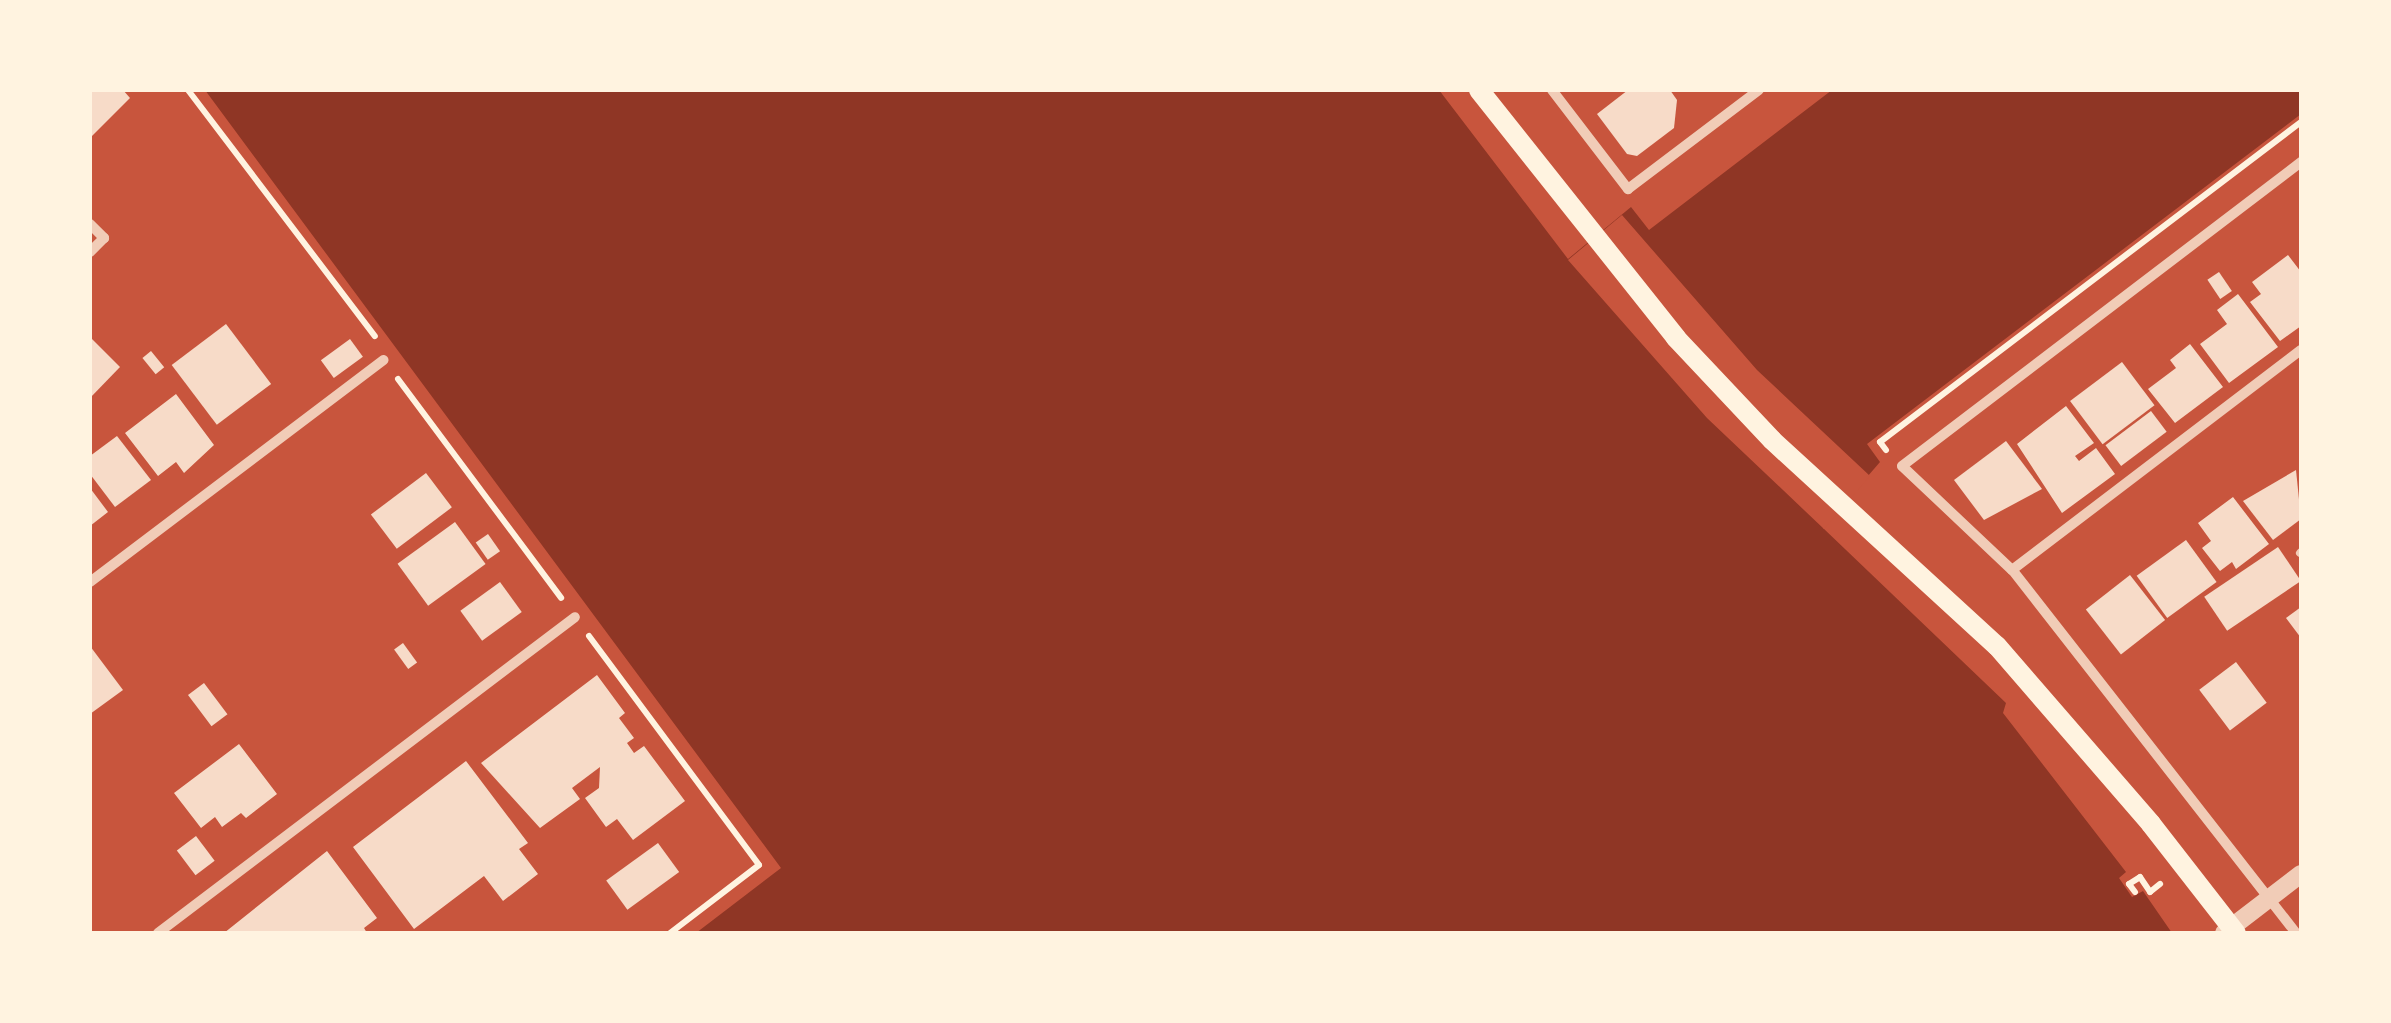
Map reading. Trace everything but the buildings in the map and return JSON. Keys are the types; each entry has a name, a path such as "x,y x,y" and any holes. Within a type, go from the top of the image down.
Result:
{"main road":[{"path":"1479,90 1592,239 1730,396 1997,646 2231,931"}],"street":[{"path":"1552,90 1628,190 1758,90"},
{"path":"2296,933 2012,570 1902,466 2301,162"},
{"path":"90,224 104,238 90,252"},
{"path":"2012,570 2301,350"},
{"path":"90,582 384,360"},
{"path":"158,933 574,617"},
{"path":"2231,931 2301,874"}],"path":[{"path":"188,90 386,352 384,360 759,865 670,933"},
{"path":"1886,450 1880,442 2301,122"},
{"path":"2134,892 2129,884 2140,877 2150,892 2161,883"}],"shaded area":[{"path":"205,90 1439,90 1568,259 1631,207 1649,230 1832,90 2301,90 2301,114 1867,444 1880,462 1823,528 2006,703 2003,713 2126,872 2119,878 2132,897 2143,891 2172,933 696,933 781,868"}],"pier":[{"path":"1622,215 1757,370 1870,476 1824,529 1707,418 1568,260"}]}
